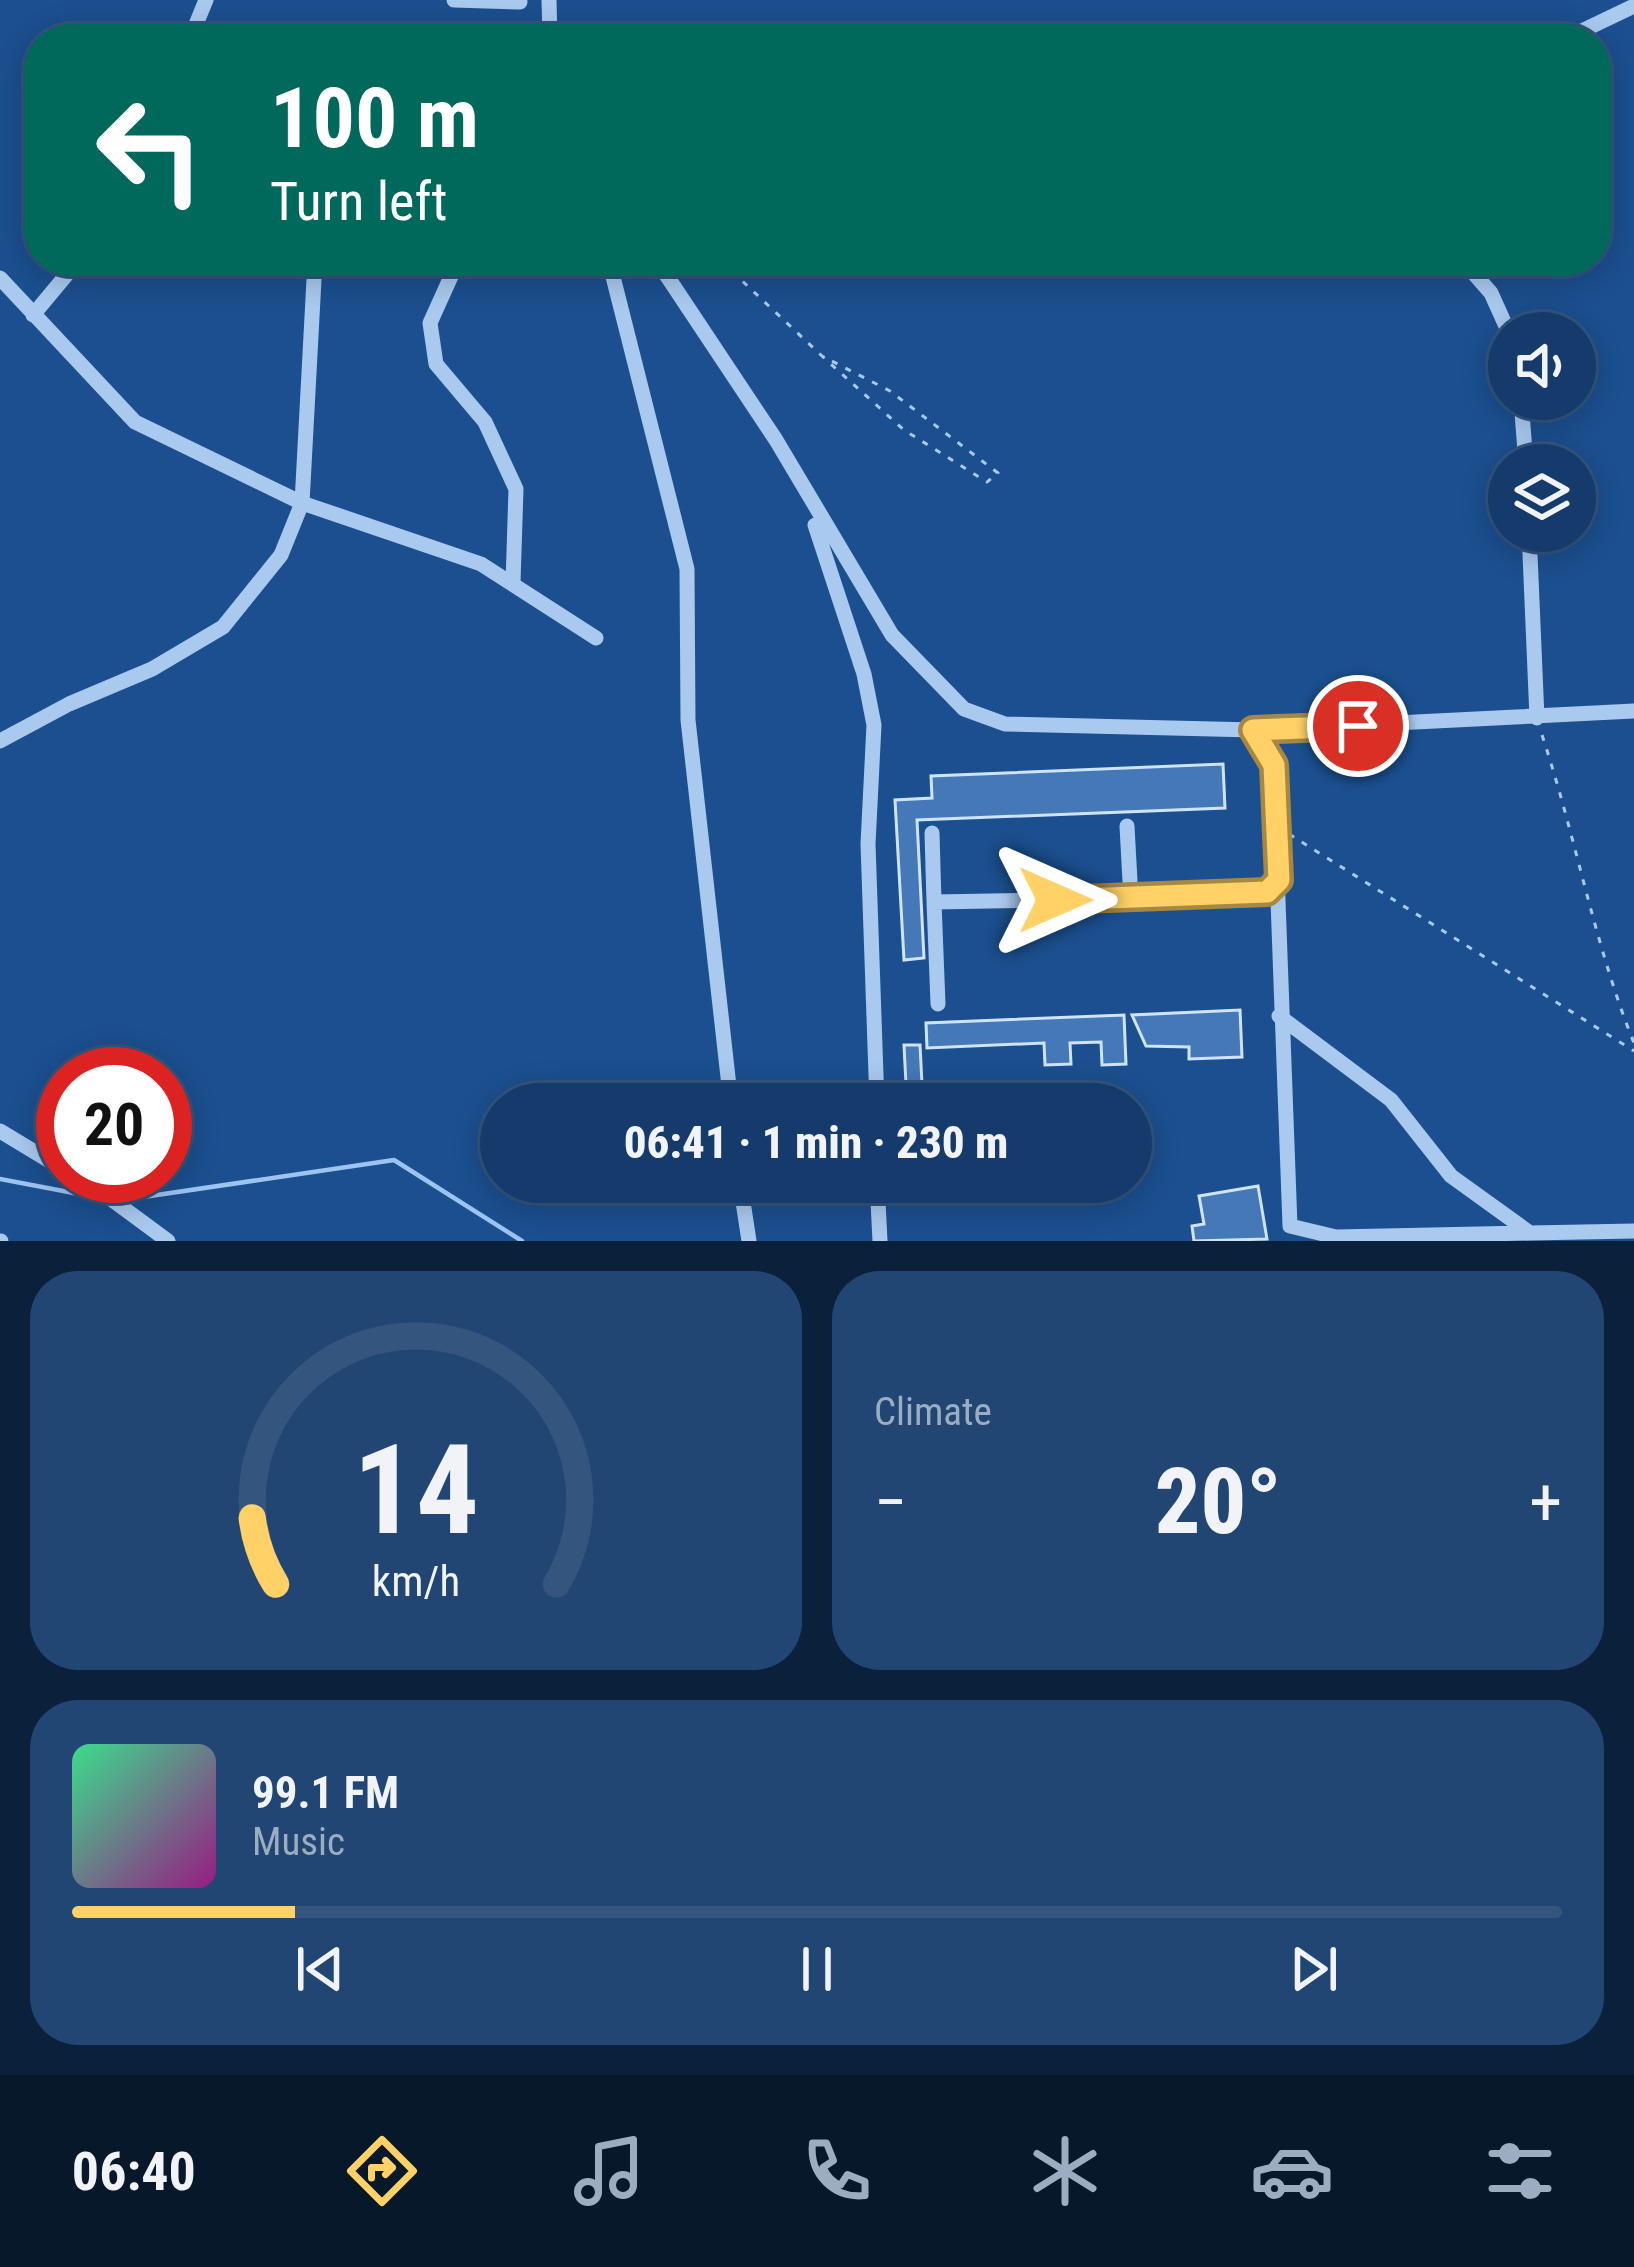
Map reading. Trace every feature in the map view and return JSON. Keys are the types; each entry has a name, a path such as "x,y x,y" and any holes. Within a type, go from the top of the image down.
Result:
{"street":[{"path":"454,0 520,2"},
{"path":"1596,24 1634,6"},
{"path":"33,315 66,276"},
{"path":"0,741 152,669 223,627 280,555 302,502 314,276"},
{"path":"451,276 430,323 436,364 485,422 516,489 513,583"},
{"path":"613,276 687,569 688,719 729,1083"},
{"path":"667,276 765,424 892,635 964,709 1005,724 1253,730 1634,710"},
{"path":"1476,276 1500,312"},
{"path":"0,278 135,422 302,502 481,564 596,638"},
{"path":"804,494 864,674 874,725 868,844 876,1083"},
{"path":"1530,552 1537,718"},
{"path":"1253,730 1274,765 1279,1016 1290,1226 1336,1237 1634,1232"},
{"path":"1127,826 1131,900"},
{"path":"932,833 938,1004"},
{"path":"934,902 1252,896 1279,880"},
{"path":"1279,1016 1390,1100 1450,1176 1530,1233"},
{"path":"0,1132 36,1153"},
{"path":"117,1203 168,1241"},
{"path":"743,1203 748,1241"},
{"path":"878,1203 880,1241"}],"path":[{"path":"737,276 822,356 904,430 988,482 998,473 890,391 822,356"},
{"path":"1537,718 1576,836 1608,978 1634,1043"},
{"path":"1277,827 1634,1051"}],"building":[{"path":"1223,764 1225,808 917,820 924,958 904,960 895,800 932,798 931,776"},
{"path":"1240,1010 1242,1057 1189,1059 1189,1047 1146,1046 1132,1015"},
{"path":"1124,1015 1126,1064 1102,1065 1101,1042 1070,1043 1071,1064 1045,1065 1044,1043 927,1048 926,1023"},
{"path":"904,1045 920,1045 922,1083 906,1083"},
{"path":"1258,1186 1267,1239 1194,1241 1192,1226 1204,1224 1199,1196"}],"waterway":[{"path":"192,1190 394,1160 522,1241"},
{"path":"0,1179 36,1186"}],"route":[{"path":"1055,900 1267,892 1279,880 1274,765 1253,730 1358,726"}]}
